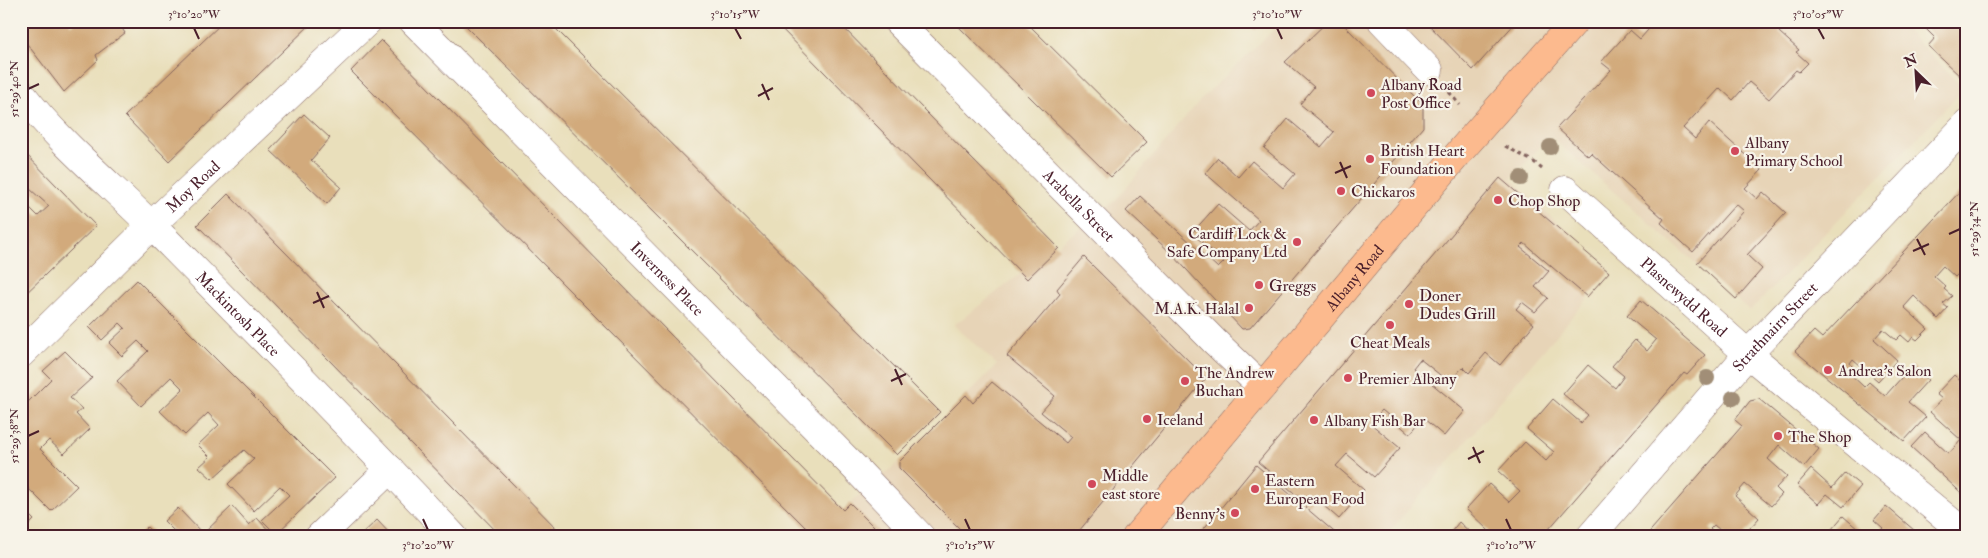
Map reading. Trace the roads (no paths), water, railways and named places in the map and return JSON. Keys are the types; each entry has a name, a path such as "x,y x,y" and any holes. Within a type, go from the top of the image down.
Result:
{"main road":[{"name":"Albany Road","path":"1136,537 1495,110 1575,21"}],"street":[{"name":"Moy Road","path":"21,354 151,226 368,21"},
{"name":"Inverness Place","path":"413,21 921,537"},
{"name":"Arabella Street","path":"897,21 1207,334 1262,386"},
{"path":"1382,21 1429,70"},
{"name":"Mackintosh Place","path":"21,93 39,117 56,135 151,226 390,469 454,537"},
{"name":"Strathnairn Street","path":"1590,537 1748,354 1967,124"},
{"name":"Plasnewydd Road","path":"1564,190 1748,354 1967,535"},
{"path":"319,537 390,469"}],"place":[{"name":"Albany Road Post Office","path":"1371,93"},
{"name":"Albany Primary School","path":"1735,151"},
{"name":"British Heart Foundation","path":"1370,159"},
{"name":"Chickaros","path":"1341,191"},
{"name":"Chop Shop","path":"1498,200"},
{"name":"Cardiff Lock & Safe Company Ltd","path":"1297,242"},
{"name":"Greggs","path":"1259,285"},
{"name":"Doner Dudes Grill","path":"1409,304"},
{"name":"M.A.K. Halal","path":"1249,308"},
{"name":"Cheat Meals","path":"1390,325"},
{"name":"Andrea's Salon","path":"1828,370"},
{"name":"Premier Albany","path":"1348,378"},
{"name":"The Andrew Buchan","path":"1185,381"},
{"name":"Iceland","path":"1147,419"},
{"name":"Albany Fish Bar","path":"1314,420"},
{"name":"The Shop","path":"1778,436"},
{"name":"Middle east store","path":"1092,484"},
{"name":"Eastern European Food","path":"1255,489"},
{"name":"Benny's","path":"1235,513"}]}
